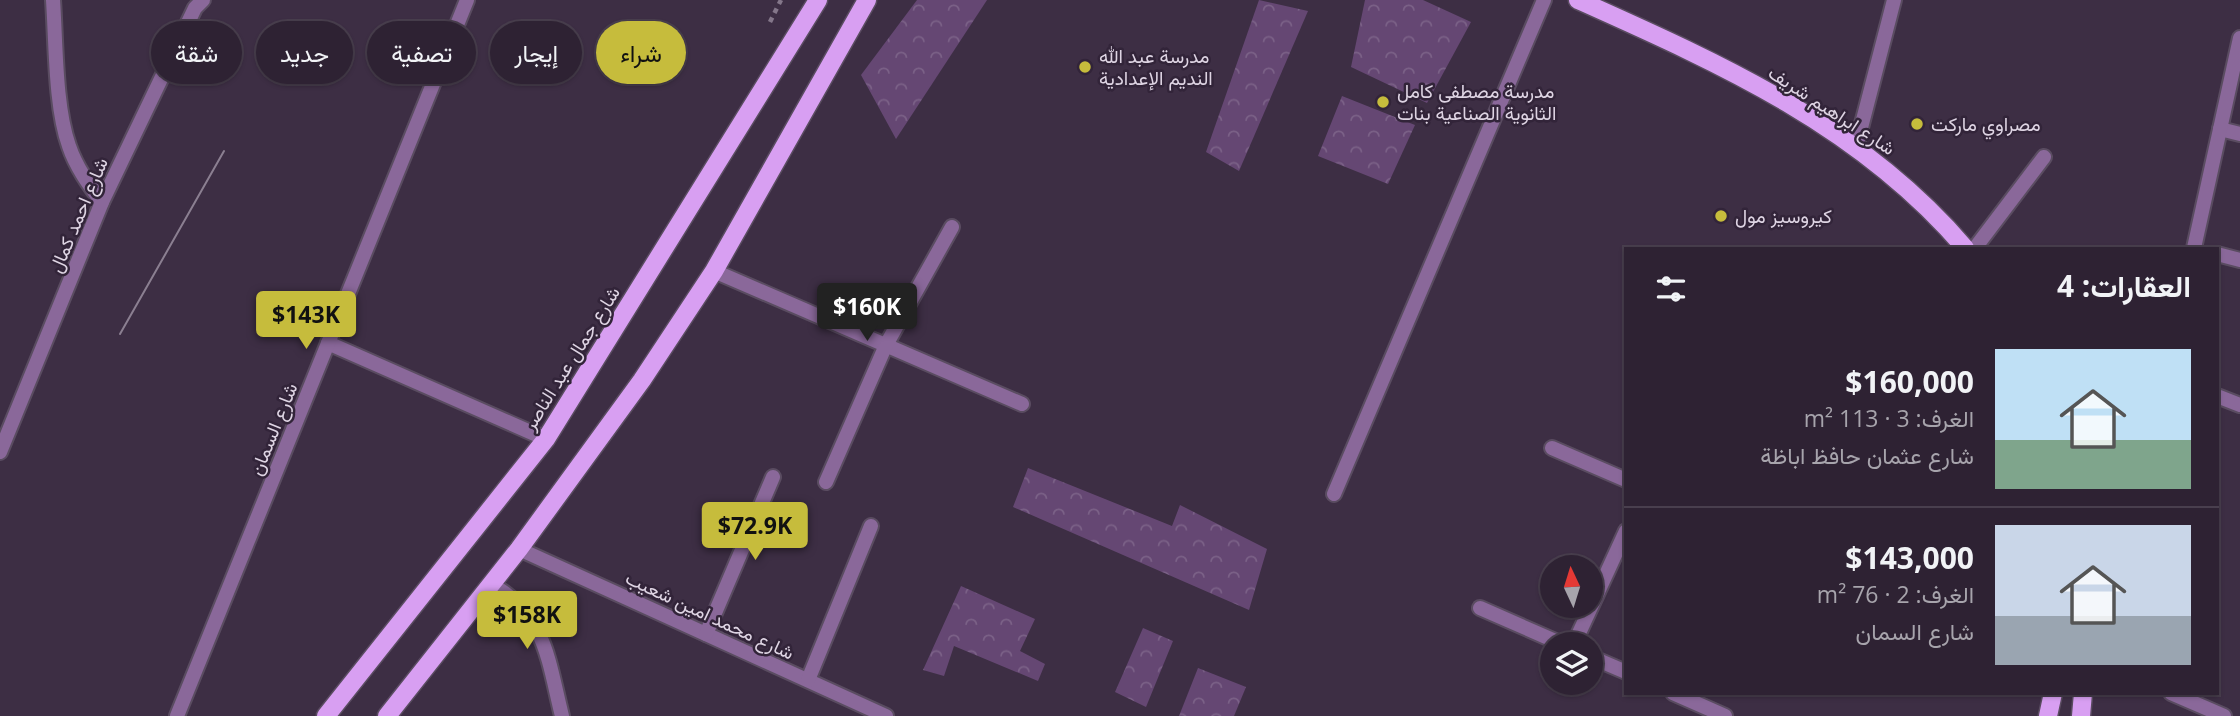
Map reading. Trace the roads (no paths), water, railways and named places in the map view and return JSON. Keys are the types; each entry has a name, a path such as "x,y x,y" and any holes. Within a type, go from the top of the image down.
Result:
{"main road":[{"name":"شارع جمال عبد الناصر","path":"326,716 546,439 818,0"},
{"path":"387,716 519,549 642,380 714,271 867,0"},
{"name":"شارع ابراهيم شريف","path":"1578,0 1774,93 1856,147 1918,197 1964,247"},
{"path":"2048,716 2053,695"},
{"path":"2081,716 2083,695"}],"street":[{"path":"52,0 61,113 68,146 82,176 102,202"},
{"name":"شارع احمد كمال","path":"0,452 102,202 195,8 203,0"},
{"name":"شارع السمان","path":"177,716 467,0"},
{"path":"1334,494 1544,0"},
{"path":"1856,147 1894,0"},
{"path":"2194,247 2240,37"},
{"path":"2220,129 2240,134"},
{"path":"1976,247 2044,157"},
{"path":"826,482 886,345 952,227"},
{"path":"2219,255 2240,260"},
{"path":"714,271 1022,404"},
{"path":"328,343 546,439"},
{"path":"2219,397 2240,405"},
{"path":"1552,448 1624,479"},
{"path":"706,634 773,477"},
{"path":"807,680 872,526"},
{"path":"1580,632 1624,535"},
{"name":"شارع محمد امين شعيب","path":"519,549 886,716"},
{"path":"491,584 517,601 536,625 562,716"},
{"path":"1480,608 1540,634"},
{"path":"1603,662 1624,671"},
{"path":"1678,695 1725,716"},
{"path":"2176,695 2224,716"}],"tram line":[{"path":"120,334 224,151"}],"place":[{"name":"مدرسة عبد الله النديم الإعدادية","path":"1085,67"},
{"name":"مدرسة مصطفى كامل الثانوية الصناعية بنات","path":"1383,102"},
{"name":"مصراوي ماركت","path":"1917,124"},
{"name":"كيروسيز مول","path":"1721,216"}]}
